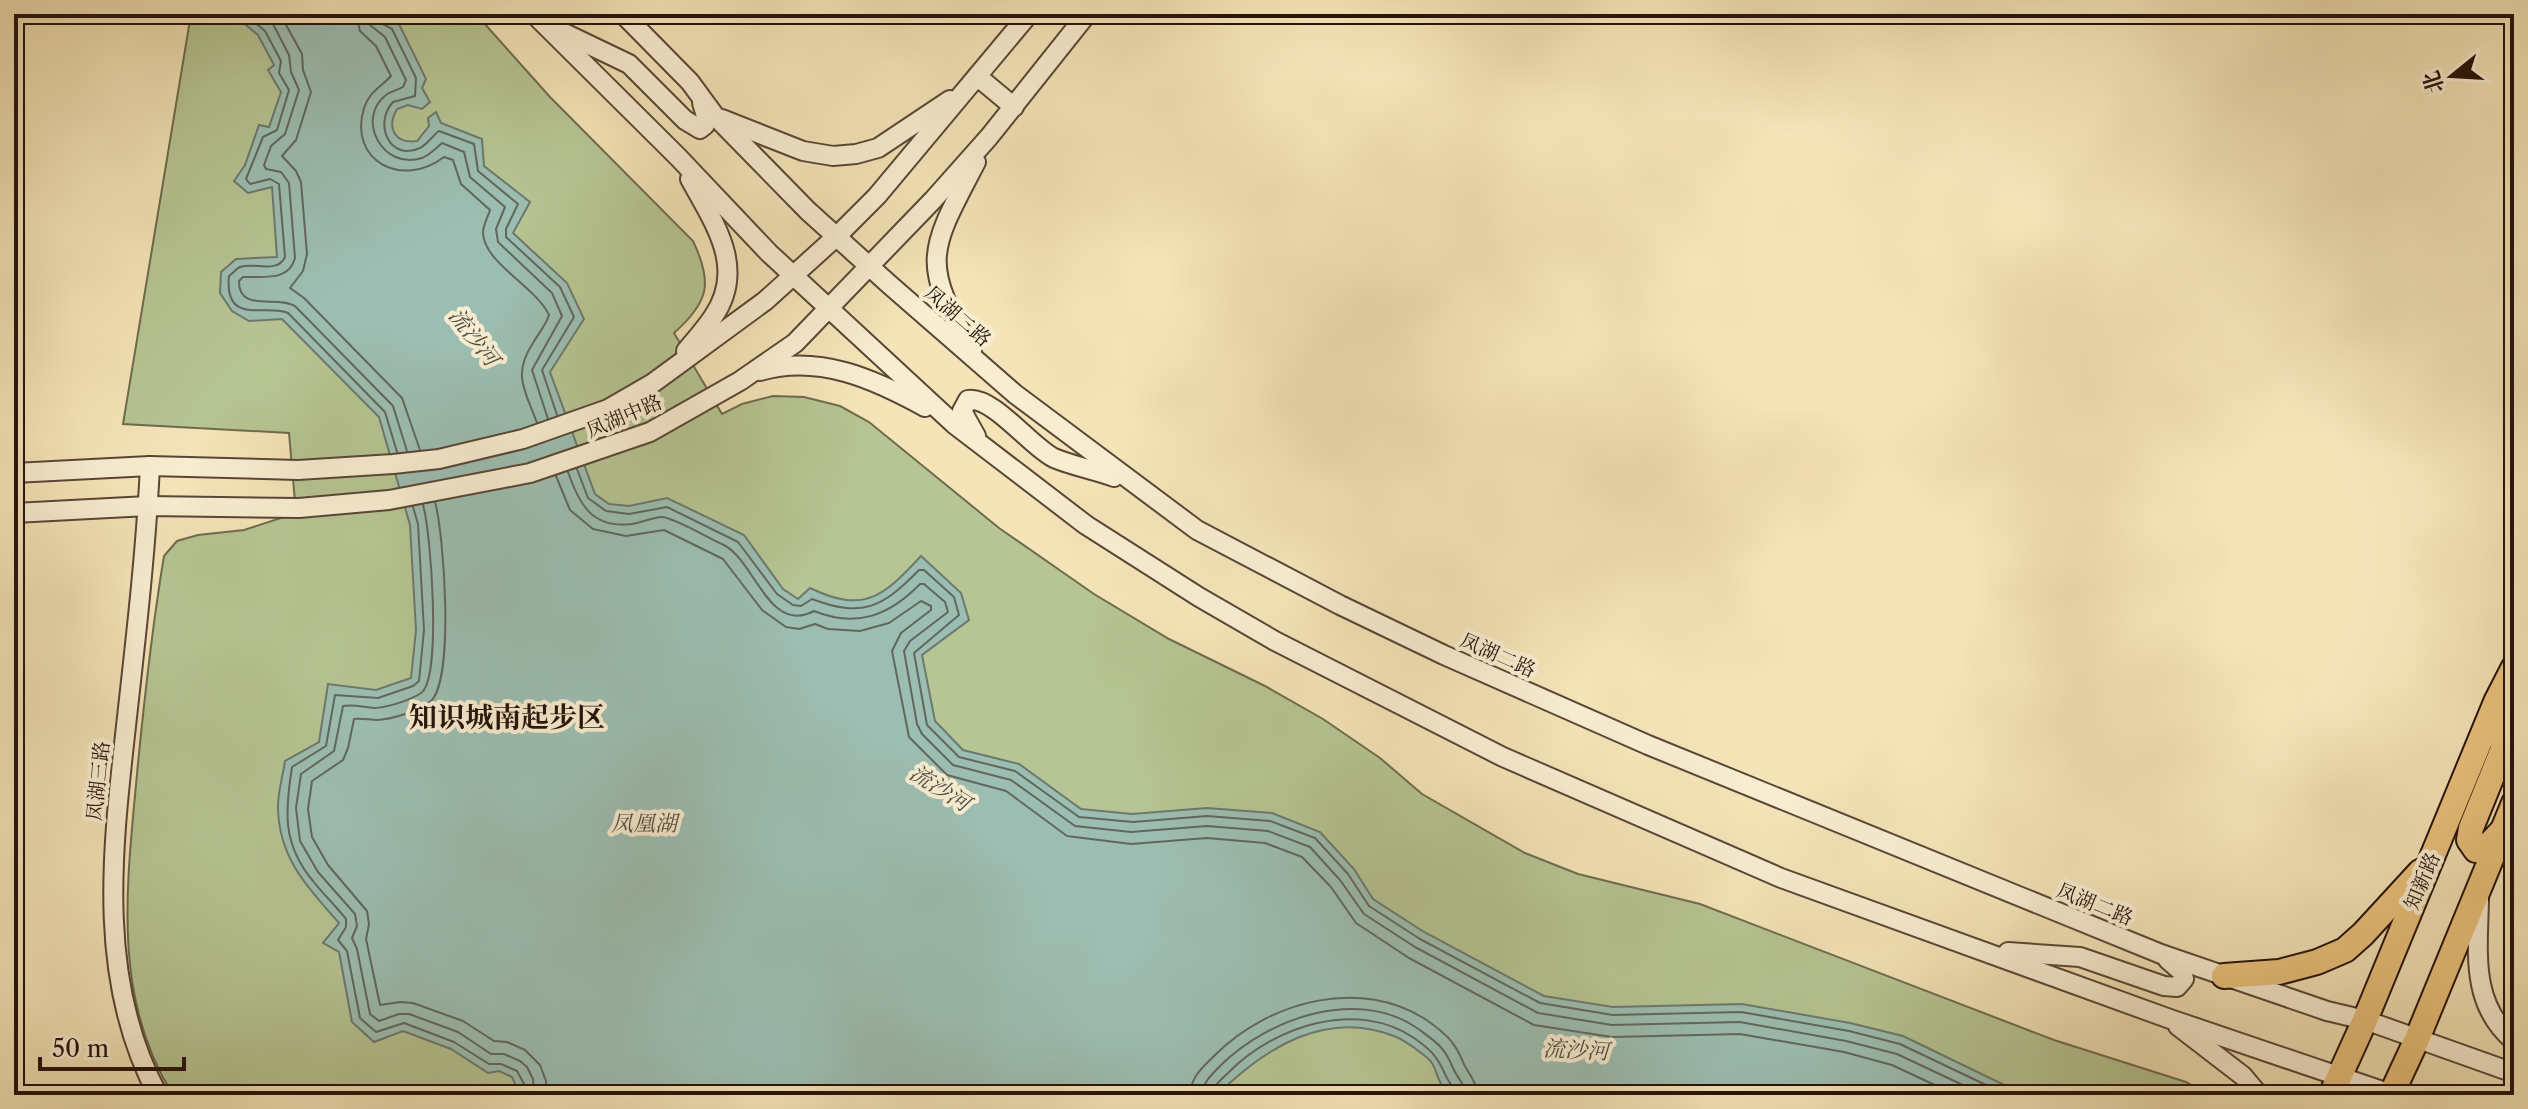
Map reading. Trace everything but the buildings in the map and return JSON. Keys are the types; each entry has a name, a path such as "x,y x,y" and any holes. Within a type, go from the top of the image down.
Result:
{"main road":[{"path":"2503,831 2484,850 2476,850 2469,840 2503,749 2510,676"},
{"name":"知新路","path":"2335,1086 2510,676"},
{"path":"2392,1095 2514,803"},
{"path":"2224,976 2279,972 2317,962 2345,950 2430,861"}],"street":[{"name":"凤湖二路","path":"623,14 690,82 715,116 808,211 982,366 1197,530 1444,655 1648,745 2161,954 2327,1011 2365,1020 2514,1073"},
{"name":"凤湖中路","path":"14,473 150,466 298,470 439,459 523,439 608,409 672,369 794,276 837,236 877,196 1029,14"},
{"name":"凤湖中路","path":"14,513 148,506 299,508 389,500 530,473 626,442 673,421 795,343 829,310 989,137 1087,14"},
{"path":"538,18 629,64 685,120 700,129 705,125 705,108 690,82"},
{"path":"538,18 794,276 954,424 1086,525 1199,597 1275,641 1503,757 1781,878 2170,1019 2335,1086 2392,1095"},
{"path":"715,116 803,151 833,156 878,148 972,84 1014,107"},
{"path":"982,366 949,310 935,267 937,245 944,223 989,137"},
{"path":"672,369 714,316 729,281 725,247 678,157"},
{"path":"712,398 752,373 770,368 789,365 832,367 889,387 954,424"},
{"path":"983,446 964,418 962,411 968,400 986,405 1052,457 1132,482"},
{"name":"凤湖三路","path":"150,466 144,571 114,834 112,882 114,942 123,998 135,1040 158,1095"},
{"path":"2479,887 2478,981 2492,1017 2514,1041"},
{"path":"1986,951 2080,957 2164,986 2177,987 2184,979 2182,972 2161,954"},
{"path":"2170,1019 2243,1076 2259,1095"}],"green space":[{"path":"191,14 476,14 550,97 693,241 703,269 704,291 695,311 674,333 722,414 742,404 773,396 804,397 840,406 869,422 999,528 1094,594 1169,639 1265,686 1323,719 1380,758 1422,794 1525,853 1578,874 1700,904 2054,1040 2186,1082 2208,1095 173,1095 153,1057 140,1019 128,939 130,857 137,774 164,556 177,541 198,535 244,530 296,513 289,433 123,424"}],"water":[{"name":"凤凰湖","path":"233,14 377,14 398,22 426,79 422,88 430,102 422,109 408,105 397,109 392,122 395,133 403,140 417,141 429,126 428,118 436,112 441,123 482,139 484,166 530,202 513,233 567,283 584,319 550,372 595,494 609,504 629,506 667,498 744,535 783,589 798,599 810,588 845,600 872,597 895,582 921,556 961,593 969,620 922,655 935,721 963,750 1019,764 1081,809 1132,814 1207,808 1272,813 1320,832 1354,869 1373,899 1424,932 1544,996 1613,1007 1742,1004 1850,1023 1903,1036 2025,1095 1452,1095 1442,1085 1430,1060 1406,1042 1369,1029 1344,1027 1320,1030 1276,1049 1255,1062 1217,1095 516,1095 512,1077 499,1071 488,1073 451,1049 403,1031 374,1042 352,1022 339,952 323,943 339,923 307,885 290,858 280,828 278,804 285,761 319,742 328,684 376,690 411,678 416,630 410,525 379,417 282,319 249,321 232,311 220,293 221,272 236,259 277,257 272,187 248,193 234,181 245,165 259,125 269,127 281,92 268,70 274,65 258,35"}],"district":[{"name":"知识城南起步区","path":"507,717"}],"water label":[{"name":"流沙河","path":"474,337"},
{"name":"流沙河","path":"940,788"},
{"name":"流沙河","path":"1576,1050"}]}
